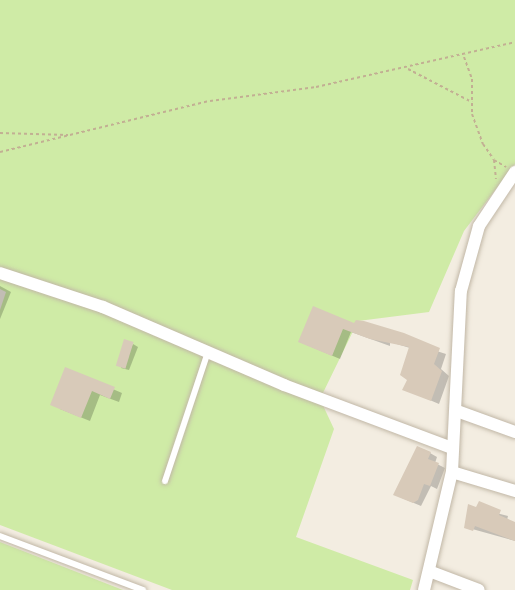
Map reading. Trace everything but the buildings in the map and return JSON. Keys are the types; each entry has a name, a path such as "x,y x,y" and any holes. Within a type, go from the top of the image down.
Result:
{"street":[{"path":"424,590 452,472 452,448 457,411 461,291 479,226 514,173"},
{"path":"0,273 103,307 284,386 452,448"},
{"path":"457,411 515,432"},
{"path":"452,472 515,491"},
{"path":"429,571 479,590"}],"lane":[{"path":"165,481 208,352"},
{"path":"0,536 143,590"}],"path":[{"path":"0,152 210,101 316,87 464,57 515,42"},
{"path":"464,57 472,79 472,114 483,144 494,160 514,173"},
{"path":"408,68 472,102"},
{"path":"0,133 70,135"}],"green space":[{"path":"0,0 515,0 515,164 464,231 429,312 358,321 320,399 334,429 296,537 413,580 410,590 172,590 0,525 0,310 6,292 0,289"},
{"path":"0,542 123,590 0,590"}]}
